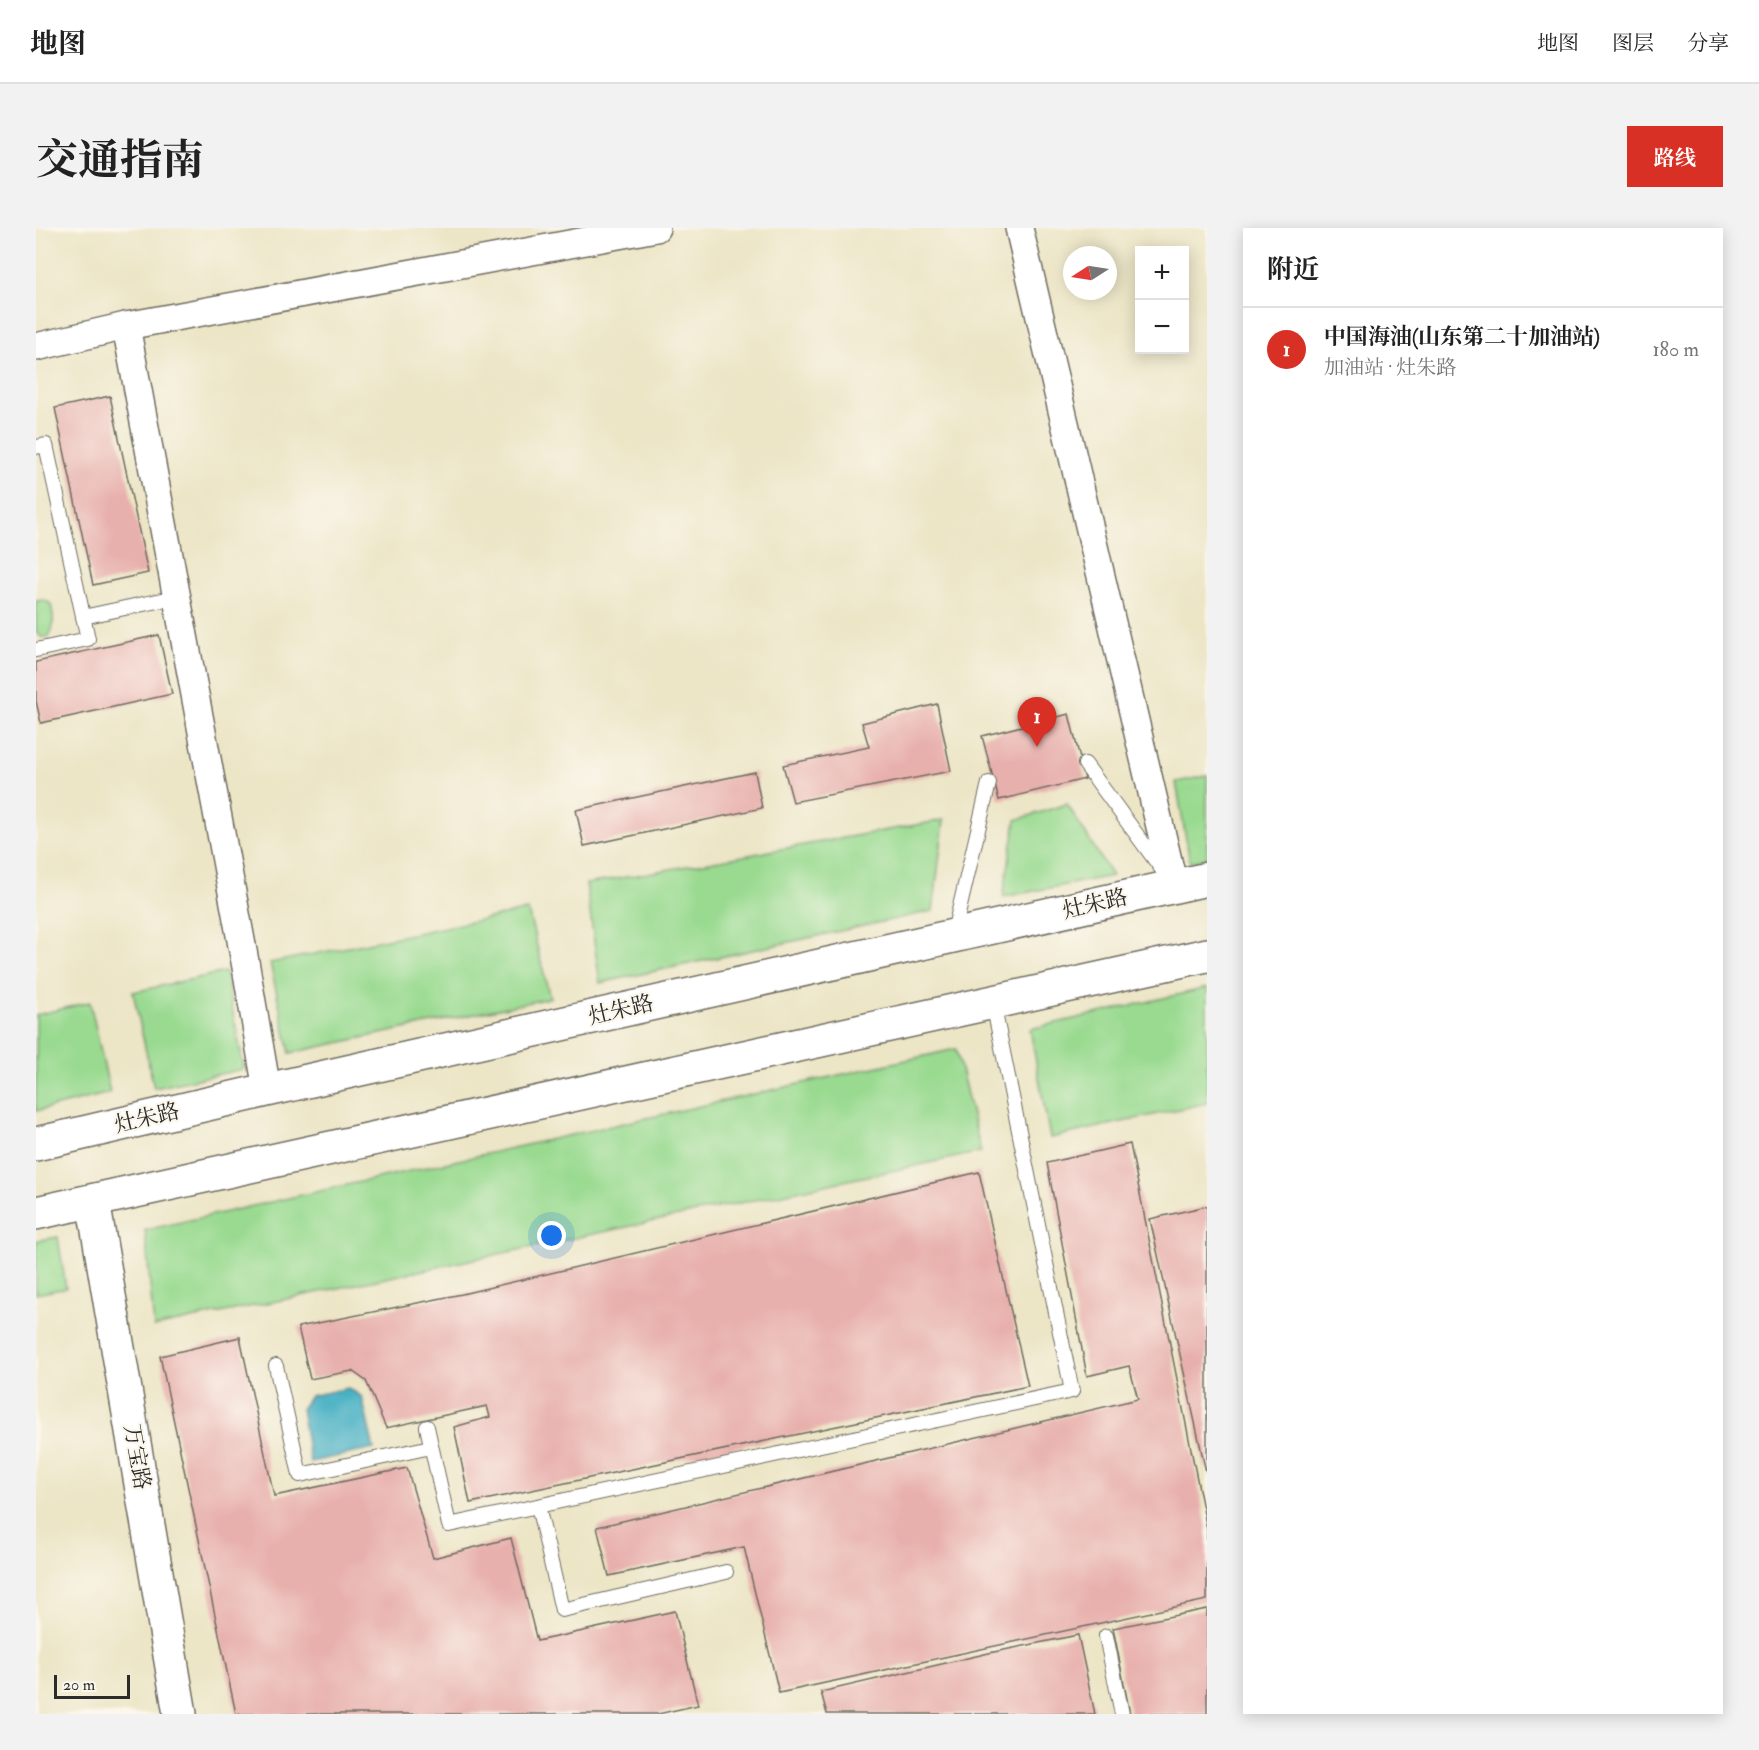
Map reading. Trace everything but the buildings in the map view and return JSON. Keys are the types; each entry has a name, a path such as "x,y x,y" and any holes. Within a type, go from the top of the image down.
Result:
{"main road":[{"name":"灶朱路","path":"36,1144 1207,879"},
{"path":"36,1213 1207,955"},
{"name":"万宝路","path":"93,1201 180,1714"}],"street":[{"path":"36,347 126,326 656,228"},
{"path":"1019,228 1174,886"},
{"path":"126,326 267,1090"}],"lane":[{"path":"36,447 46,445 88,639 36,650"},
{"path":"83,617 177,597"},
{"path":"1086,764 1174,886"},
{"path":"953,936 989,783"},
{"path":"426,1427 449,1525 1072,1391 993,1003"},
{"path":"276,1366 300,1475 431,1447"},
{"path":"537,1506 562,1610 726,1572"},
{"path":"1106,1636 1122,1714"}],"green space":[{"path":"44,600 51,604 53,628 49,636 43,638 36,633 36,601"},
{"path":"1207,776 1207,858 1190,862 1176,782"},
{"path":"1067,804 1112,876 1003,897 1016,820"},
{"path":"944,820 933,911 600,983 586,884"},
{"path":"528,910 550,998 290,1053 270,963"},
{"path":"225,972 244,1069 154,1088 133,992"},
{"path":"1207,988 1207,1103 1050,1138 1030,1029"},
{"path":"90,1002 110,1093 36,1111 36,1015"},
{"path":"956,1049 981,1152 154,1327 145,1230"},
{"path":"58,1237 66,1288 36,1294 36,1241"}],"water":[{"path":"348,1388 362,1397 374,1449 310,1462 301,1409 310,1396"}],"place":[{"name":"中国海油(山东第二十加油站)","path":"1037,747"}]}
